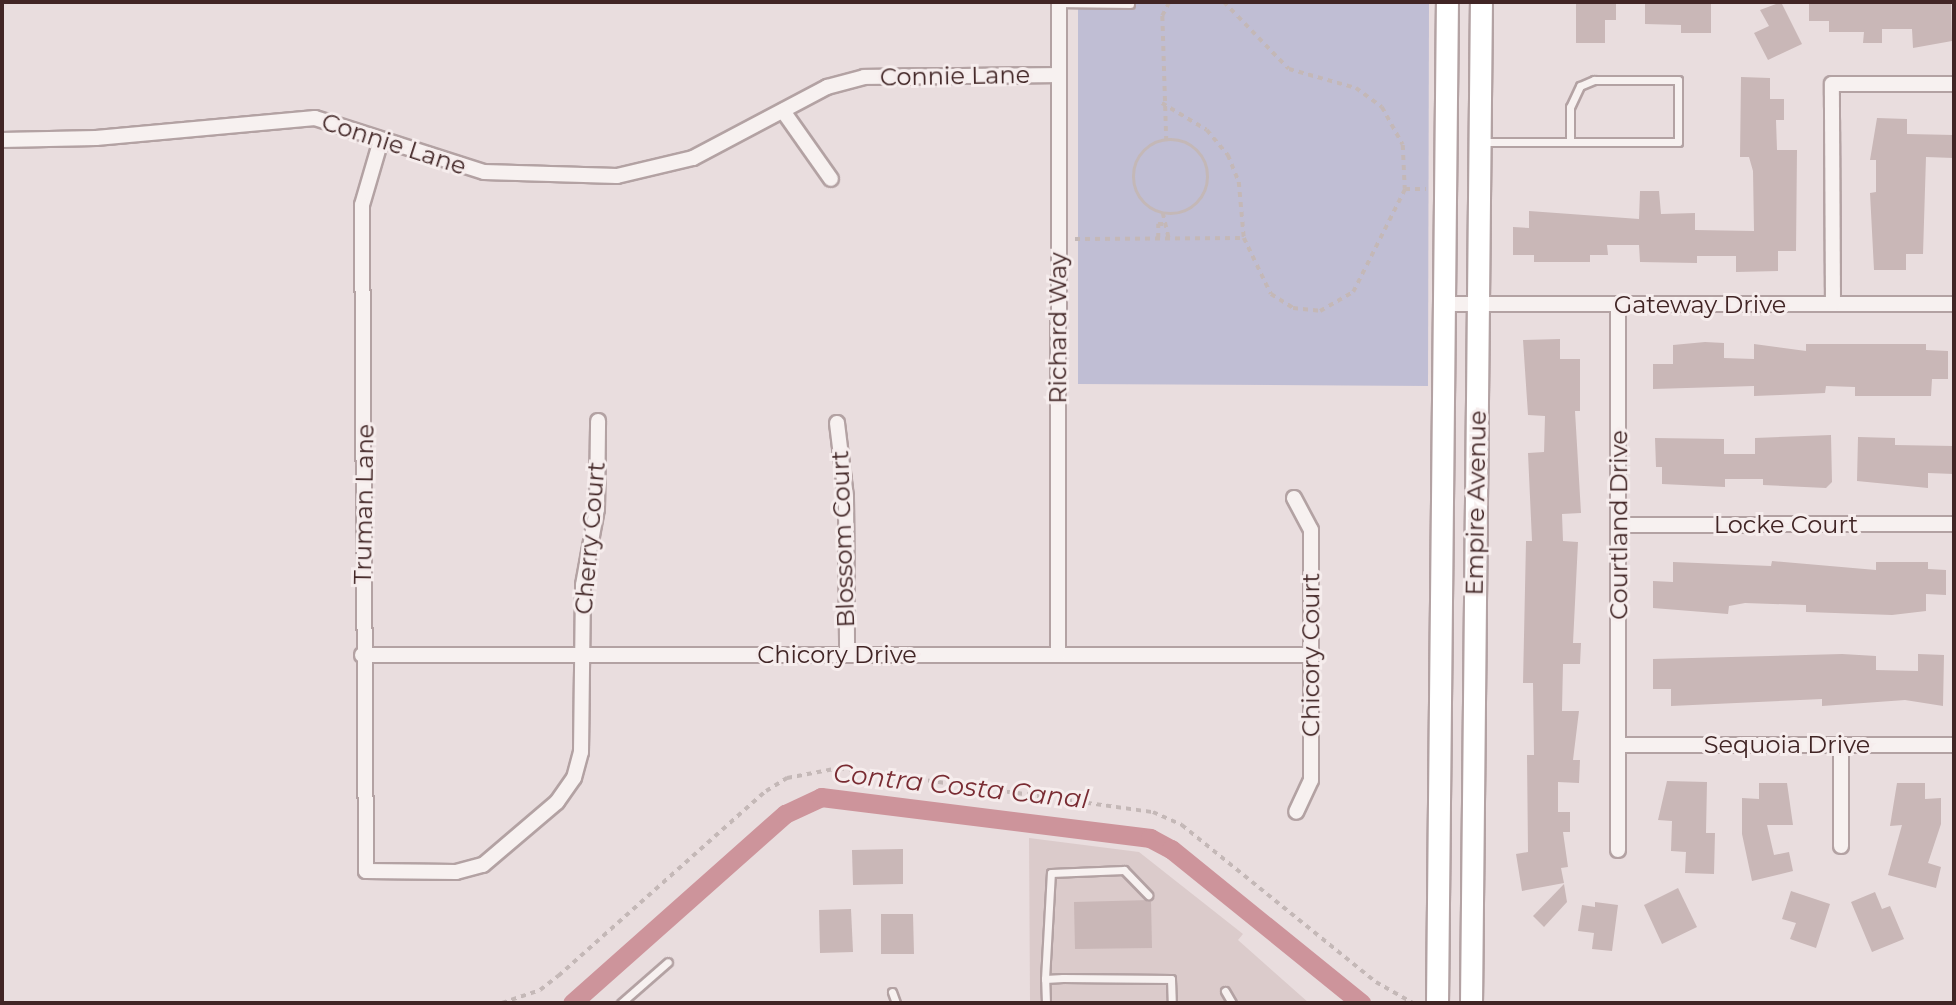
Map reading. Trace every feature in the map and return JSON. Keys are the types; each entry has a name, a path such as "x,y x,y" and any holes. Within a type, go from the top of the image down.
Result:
{"main road":[{"name":"Empire Avenue","path":"1437,1003 1447,2"},
{"name":"Empire Avenue","path":"1471,1003 1481,2"}],"street":[{"name":"Richard Way","path":"1058,655 1059,3"},
{"name":"Connie Lane","path":"2,140 96,138 289,117 315,118 484,172 617,176 693,158 827,87 864,77 1058,75"},
{"path":"1833,304 1832,84 1954,84"},
{"path":"783,111 831,179"},
{"name":"Truman Lane","path":"366,871 362,655 366,304 362,205 382,140"},
{"name":"Gateway Drive","path":"1446,304 1954,304"},
{"name":"Courtland Drive","path":"1618,305 1618,850"},
{"name":"Cherry Court","path":"366,871 456,872 483,866 557,802 574,778 581,752 583,585 597,509 598,421"},
{"name":"Blossom Court","path":"837,423 846,497 846,655"},
{"name":"Chicory Court","path":"1294,498 1311,530 1312,656 1311,780 1296,812"},
{"name":"Locke Court","path":"1619,525 1954,524"},
{"name":"Chicory Drive","path":"362,655 1312,656"},
{"name":"Sequoia Drive","path":"1620,744 1954,745"},
{"path":"1841,745 1841,846"}],"lane":[{"path":"1059,3 1130,4"},
{"path":"1481,142 1570,142 1678,142 1678,79 1594,79 1580,86 1570,107 1570,142"},
{"path":"1046,1003 1051,873 1124,870 1148,895"},
{"path":"621,1003 668,962"},
{"path":"1045,979 1110,982 1171,979 1172,1003"},
{"path":"1225,991 1232,1003"},
{"path":"892,992 896,1003"}],"path":[{"path":"1166,141 1162,103 1162,16 1169,2"},
{"path":"1162,103 1207,130 1228,155 1239,182 1244,238 1271,294 1305,311 1332,308 1362,280 1405,190 1403,145 1382,107 1356,88 1290,69 1224,2"},
{"path":"1166,141 1195,149 1207,181 1197,203 1163,213 1142,201 1133,178 1141,155 1166,141"},
{"path":"1405,190 1430,190"},
{"path":"1163,213 1163,225"},
{"path":"1158,238 1158,225 1169,225 1170,238"},
{"path":"1075,239 1244,238"},
{"path":"502,1003 540,990 766,792 788,778 839,768 1153,812 1182,825 1377,982 1413,1003"}],"shaded area":[{"path":"1078,2 1429,2 1428,386 1078,384"},
{"path":"1029,838 1139,852 1243,934 1238,940 1309,1003 1030,1003"}],"building":[{"path":"1576,2 1616,3 1616,20 1605,20 1605,43 1576,43"},
{"path":"1645,2 1711,2 1711,33 1681,33 1681,25 1645,24"},
{"path":"1781,2 1802,44 1768,60 1754,33 1769,26 1760,10"},
{"path":"1809,2 1951,2 1952,41 1913,48 1912,29 1882,29 1882,43 1863,43 1864,32 1829,32 1829,21 1809,21"},
{"path":"1741,77 1770,78 1770,99 1784,99 1784,120 1776,120 1777,150 1797,150 1796,251 1778,251 1778,271 1736,272 1736,256 1697,256 1697,263 1640,262 1639,245 1607,245 1608,255 1590,255 1590,262 1534,262 1534,255 1513,255 1513,227 1529,228 1529,211 1639,219 1640,191 1659,191 1661,214 1695,213 1695,230 1754,231 1753,171 1749,157 1740,157"},
{"path":"1877,118 1907,119 1907,134 1954,135 1954,158 1926,157 1923,254 1906,254 1906,270 1874,270 1870,193 1876,192 1876,160 1870,160"},
{"path":"1560,339 1560,359 1580,359 1580,411 1575,411 1581,513 1562,514 1563,541 1578,542 1573,643 1581,643 1580,664 1563,664 1562,711 1579,711 1573,760 1580,760 1579,783 1558,782 1558,812 1570,812 1570,832 1563,832 1568,867 1561,868 1564,883 1522,891 1516,854 1528,852 1527,755 1534,755 1533,683 1523,683 1526,541 1532,541 1528,453 1544,452 1545,416 1528,415 1523,340"},
{"path":"1724,343 1724,358 1754,359 1754,344 1806,351 1806,344 1926,344 1926,350 1948,351 1948,379 1932,379 1931,396 1855,396 1855,387 1826,386 1825,393 1754,396 1754,386 1653,389 1653,364 1673,364 1673,345"},
{"path":"1831,435 1832,482 1826,488 1763,485 1763,479 1725,479 1725,487 1662,484 1662,467 1656,467 1655,438 1724,439 1724,454 1755,454 1755,438"},
{"path":"1858,437 1895,438 1895,445 1954,446 1954,474 1928,473 1928,488 1857,481"},
{"path":"1772,561 1876,570 1876,562 1928,562 1928,569 1946,570 1946,595 1926,594 1926,611 1892,615 1806,612 1806,605 1745,603 1729,606 1728,614 1653,608 1653,581 1673,582 1673,562 1771,566"},
{"path":"1842,654 1876,656 1876,670 1918,671 1918,654 1944,655 1943,706 1905,700 1822,706 1822,699 1671,706 1671,689 1653,689 1653,659"},
{"path":"1667,781 1707,782 1706,833 1715,833 1714,874 1685,873 1686,852 1671,851 1672,821 1658,820"},
{"path":"1759,783 1787,783 1793,825 1767,825 1774,855 1789,852 1793,871 1752,881 1742,834 1742,798 1759,799"},
{"path":"1897,783 1925,783 1925,799 1941,798 1941,824 1928,863 1941,867 1936,888 1888,875 1902,825 1890,826"},
{"path":"903,849 903,884 853,885 852,850"},
{"path":"1564,884 1567,902 1544,927 1533,916"},
{"path":"1678,888 1697,927 1662,944 1644,905"},
{"path":"1791,891 1830,904 1816,948 1790,939 1796,923 1782,919"},
{"path":"1875,892 1882,909 1890,906 1904,939 1872,952 1851,902"},
{"path":"1151,900 1152,948 1075,949 1074,902"},
{"path":"1595,902 1618,905 1612,951 1592,949 1594,933 1578,931 1582,905 1595,907"},
{"path":"851,909 853,952 820,953 819,910"},
{"path":"881,914 913,914 914,954 881,954"}],"waterway":[{"name":"Contra Costa Canal","path":"572,1003 785,814 821,797 1150,838 1171,849 1361,1003"}]}
